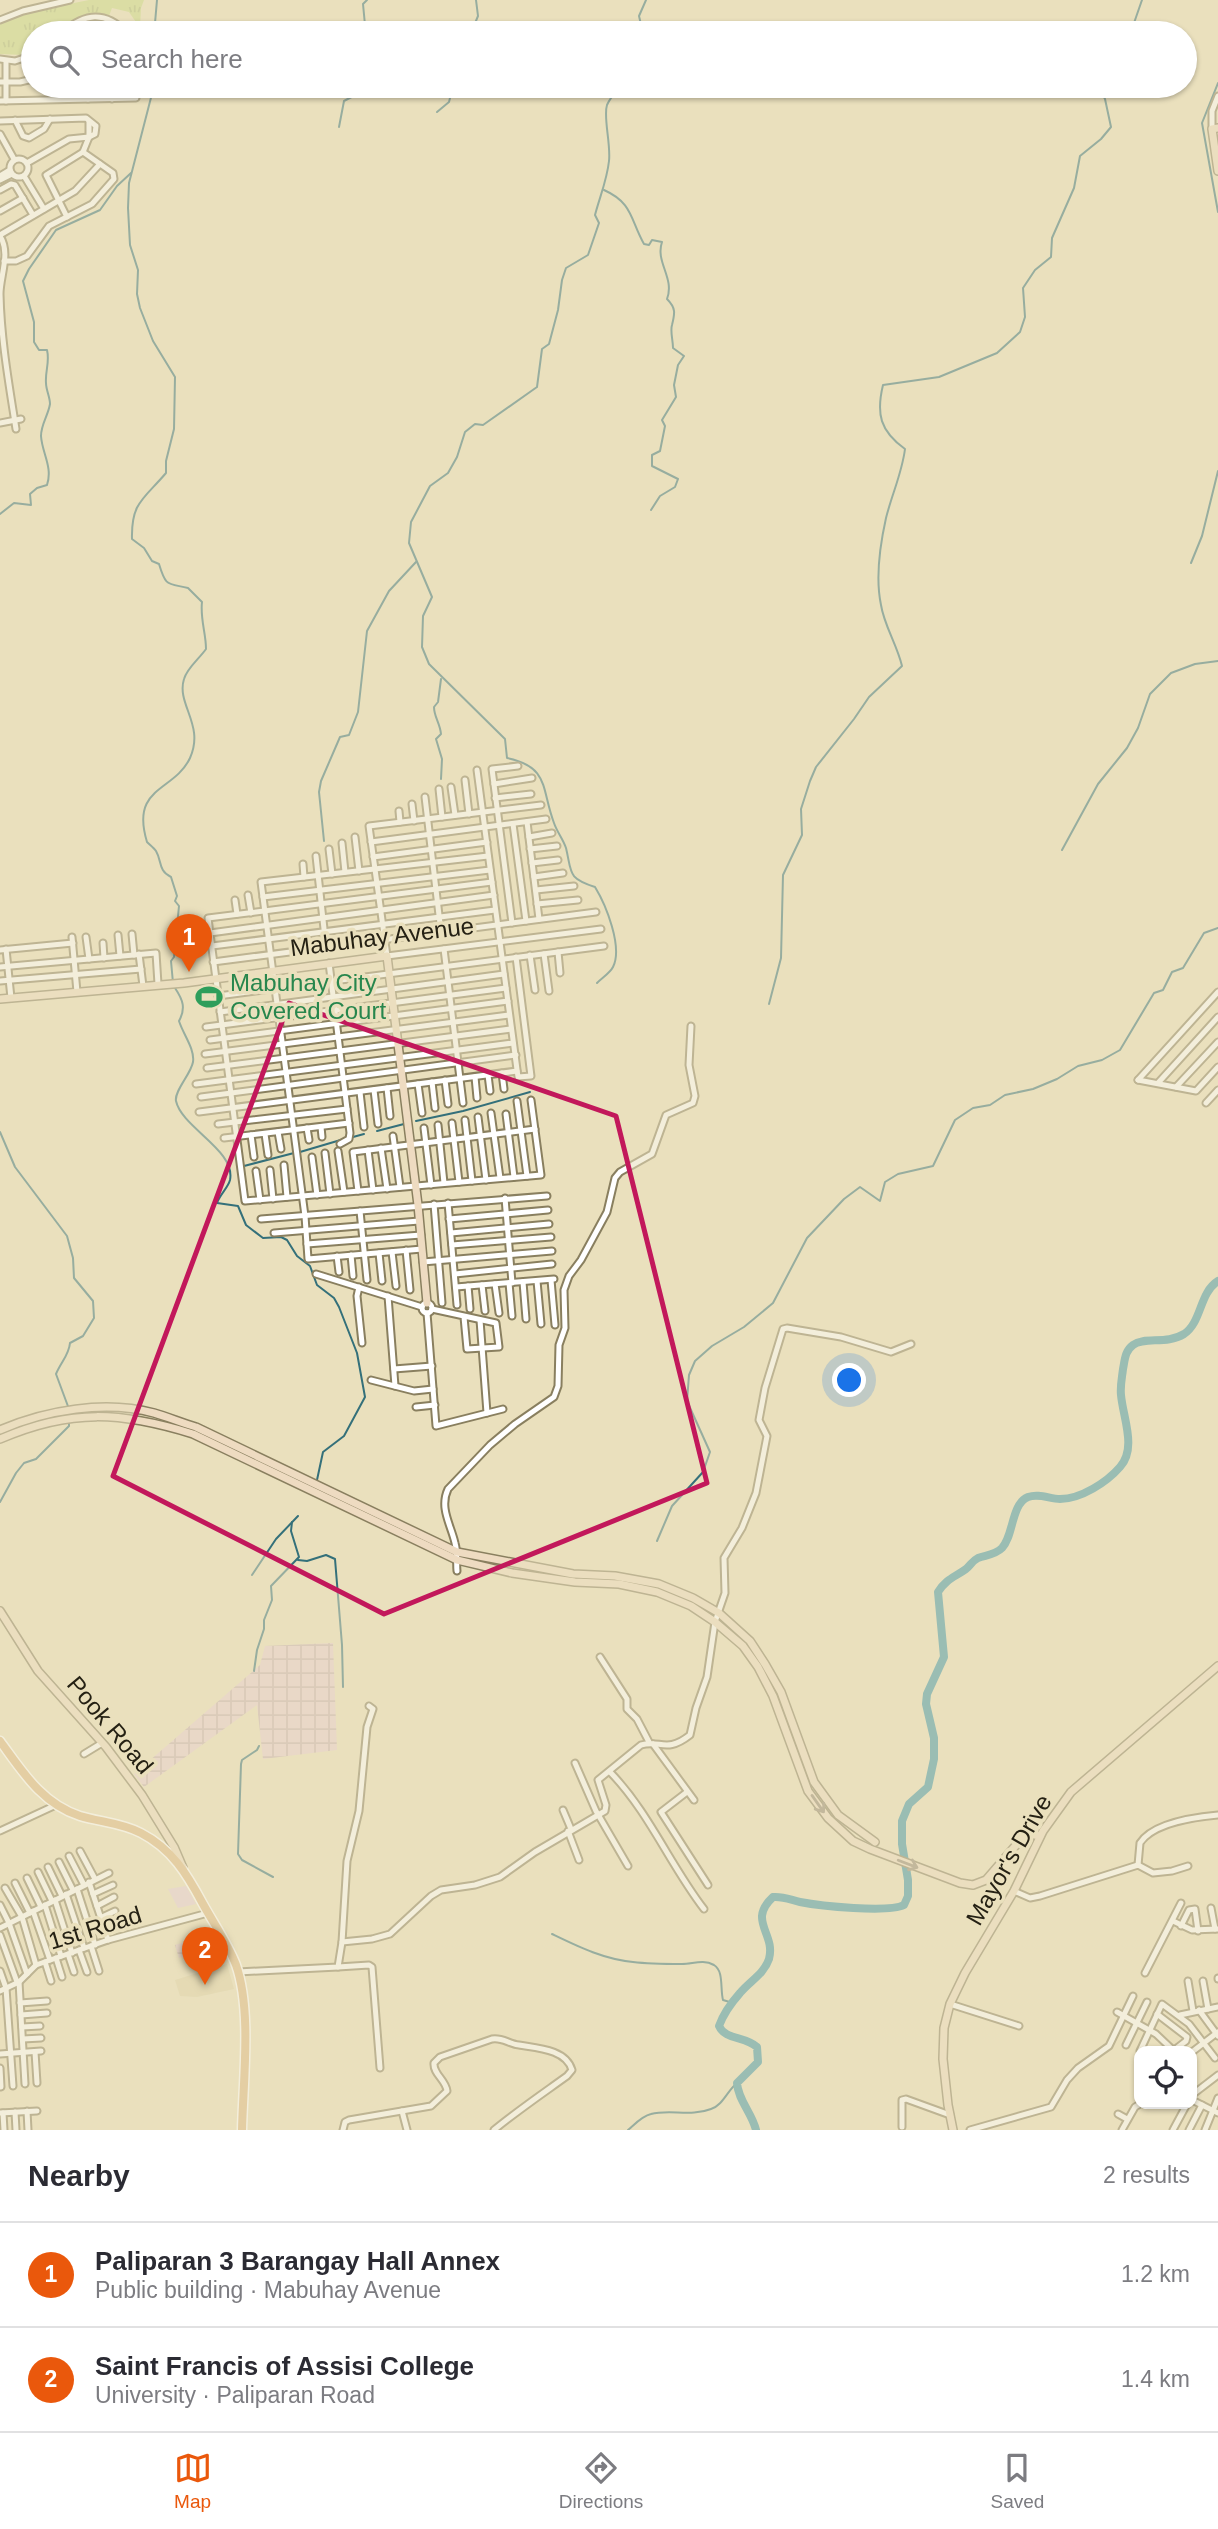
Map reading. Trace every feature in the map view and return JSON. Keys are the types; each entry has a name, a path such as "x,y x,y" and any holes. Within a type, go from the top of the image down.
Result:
{"main road":[{"path":"0,1741 36,1788 55,1805 80,1816 129,1828 161,1845 184,1868 226,1944 238,1972 244,2027 242,2130"},
{"path":"161,1845 170,1839"}],"street":[{"path":"0,20 42,3 70,0"},
{"path":"77,21 97,17 112,21"},
{"path":"21,59 3,60 3,101 136,98"},
{"path":"3,83 21,81"},
{"path":"1218,96 1212,111 1218,170"},
{"path":"0,121 86,118 94,123 97,129 94,134 69,139 27,163"},
{"path":"15,120 23,136 29,138 44,129 50,119"},
{"path":"0,134 15,159"},
{"path":"67,217 46,175 83,152 89,136"},
{"path":"4,261 16,261 27,256 46,229 92,204 114,179 113,173 83,152"},
{"path":"15,159 22,159 27,163 28,170 24,176 17,177 11,172 10,164 15,159"},
{"path":"16,429 18,420 3,361 0,290 4,261 0,235 75,191 100,164"},
{"path":"0,178 11,172"},
{"path":"24,176 44,209"},
{"path":"0,190 13,184 33,215"},
{"path":"0,211 23,198"},
{"path":"0,423 18,420"},
{"path":"512,923 492,769 518,766"},
{"path":"477,770 518,1077 531,1076 516,957"},
{"path":"494,784 532,778"},
{"path":"465,780 469,814"},
{"path":"451,788 455,816"},
{"path":"439,789 442,817"},
{"path":"495,798 531,794"},
{"path":"425,797 441,932"},
{"path":"412,804 414,821"},
{"path":"503,1409 436,1426 418,1205 369,826 541,805"},
{"path":"399,811 400,822"},
{"path":"371,842 546,819"},
{"path":"527,822 539,919"},
{"path":"513,824 526,921"},
{"path":"529,837 552,833"},
{"path":"355,837 359,871"},
{"path":"373,857 486,842"},
{"path":"342,843 345,873"},
{"path":"530,849 556,846"},
{"path":"329,849 332,874"},
{"path":"316,856 326,947"},
{"path":"422,1249 308,1259 305,1216 261,882 488,856"},
{"path":"532,863 558,860"},
{"path":"303,864 304,877"},
{"path":"290,869 291,879"},
{"path":"263,897 491,870"},
{"path":"534,877 563,873"},
{"path":"492,883 208,918 245,1201 541,1175 531,1100"},
{"path":"536,890 574,886"},
{"path":"248,894 251,913"},
{"path":"210,933 494,895"},
{"path":"235,900 237,914"},
{"path":"537,904 578,900"},
{"path":"222,907 223,916"},
{"path":"212,946 495,910"},
{"path":"214,962 596,912"},
{"name":"Mabuhay Avenue","path":"0,999 184,983 601,929"},
{"path":"132,934 143,986"},
{"path":"118,935 120,956"},
{"path":"86,937 89,959"},
{"path":"11,998 8,966 3,950 72,940 77,992"},
{"path":"103,943 104,958"},
{"path":"218,996 604,946"},
{"path":"444,949 463,1102"},
{"path":"558,952 560,973"},
{"path":"0,967 156,953 158,984"},
{"path":"544,954 549,991"},
{"path":"530,956 535,990"},
{"path":"329,963 350,1136 339,1147 344,1192"},
{"path":"0,981 141,969"},
{"path":"220,1012 504,974"},
{"path":"206,1027 506,988"},
{"path":"1218,992 1138,1080 1196,1091 1218,1067"},
{"path":"210,1040 508,1001"},
{"path":"205,1054 509,1015"},
{"path":"1158,1083 1218,1017"},
{"path":"457,1571 457,1556 445,1511 448,1489 490,1445 554,1397 558,1386 559,1345 565,1328 564,1290 569,1276 581,1261 607,1212 612,1184 620,1172 652,1154 666,1115 693,1103 695,1096 689,1066 691,1026"},
{"path":"207,1068 511,1029"},
{"path":"1177,1087 1218,1042"},
{"path":"196,1084 513,1043"},
{"path":"201,1097 516,1055"},
{"path":"199,1112 517,1071"},
{"path":"502,1073 504,1089"},
{"path":"488,1075 490,1091"},
{"path":"475,1076 477,1098"},
{"path":"445,1080 448,1104"},
{"path":"432,1082 435,1108"},
{"path":"418,1084 422,1113"},
{"path":"387,1088 390,1116"},
{"path":"374,1090 378,1124"},
{"path":"1206,1103 1215,1097 1218,1090"},
{"path":"360,1092 364,1127"},
{"path":"517,1101 527,1176"},
{"path":"218,1124 347,1109"},
{"path":"491,1113 499,1178"},
{"path":"506,1114 514,1177"},
{"path":"478,1117 486,1180"},
{"path":"465,1121 472,1181"},
{"path":"224,1138 349,1123"},
{"path":"452,1123 459,1182"},
{"path":"335,1125 336,1135"},
{"path":"438,1125 444,1183"},
{"path":"321,1127 322,1137"},
{"path":"307,1128 309,1140"},
{"path":"424,1128 431,1185"},
{"path":"358,1191 353,1152 535,1129"},
{"path":"278,1132 281,1149"},
{"path":"265,1134 268,1155"},
{"path":"251,1135 254,1157"},
{"path":"393,1136 400,1187"},
{"path":"381,1148 387,1189"},
{"path":"368,1150 373,1190"},
{"path":"325,1153 330,1194"},
{"path":"312,1157 317,1195"},
{"path":"284,1165 287,1198"},
{"path":"270,1170 273,1199"},
{"path":"256,1171 260,1200"},
{"path":"261,1219 547,1196"},
{"path":"505,1198 512,1316"},
{"path":"448,1203 457,1305"},
{"path":"434,1204 442,1303"},
{"path":"449,1219 548,1210"},
{"path":"360,1211 367,1280"},
{"path":"274,1233 419,1221"},
{"path":"451,1233 549,1224"},
{"path":"307,1244 421,1235"},
{"path":"452,1245 551,1237"},
{"path":"406,1251 410,1290"},
{"path":"423,1262 552,1251"},
{"path":"392,1252 396,1286"},
{"path":"379,1253 382,1282"},
{"path":"351,1255 354,1276"},
{"path":"337,1256 339,1272"},
{"path":"455,1274 552,1264"},
{"path":"316,1274 427,1308 496,1323 499,1347 467,1349 464,1317"},
{"path":"456,1287 553,1280 555,1325"},
{"path":"537,1281 541,1324"},
{"path":"523,1282 526,1319"},
{"path":"495,1284 499,1313"},
{"path":"482,1285 485,1311"},
{"path":"468,1286 471,1309"},
{"path":"359,1287 357,1296 362,1343"},
{"path":"387,1296 395,1386"},
{"path":"480,1320 487,1413"},
{"path":"342,1942 390,1934 441,1890 475,1885 500,1877 570,1830 605,1811 606,1805 598,1780 641,1745 671,1745 690,1735 696,1708 708,1677 715,1622 725,1593 724,1558 742,1528 757,1493 767,1436 758,1420 783,1329 841,1337 886,1352 911,1344"},
{"path":"394,1369 432,1366"},
{"path":"371,1380 414,1391 433,1390"},
{"path":"416,1407 435,1405"},
{"path":"0,1430 107,1408 152,1413 196,1427 304,1483 457,1556 513,1573 575,1582 619,1584 657,1592 691,1606 715,1622 761,1666 781,1692 814,1782 838,1815 876,1842"},
{"path":"0,1438 43,1420"},
{"path":"457,1556 659,1584 719,1612 750,1641 805,1782 818,1807 853,1841 960,1883 978,1884 986,1880 1023,1838 1030,1834 1040,1836"},
{"name":"Pook Road","path":"0,1611 38,1671 102,1743 142,1795 170,1839 184,1868"},
{"path":"600,1657 626,1699 628,1709 694,1800"},
{"name":"Mayor's Drive","path":"953,2130 943,2059 944,2028 950,2004 965,1973 1014,1891 1040,1836 1071,1793 1218,1666"},
{"path":"338,1967 345,1875 359,1811 367,1727 373,1709 369,1706"},
{"path":"84,1754 102,1743"},
{"path":"575,1763 596,1811 628,1866"},
{"path":"610,1772 635,1801 667,1856 705,1909"},
{"path":"687,1792 661,1812 708,1885"},
{"path":"0,1831 55,1805"},
{"path":"563,1810 579,1860"},
{"path":"1138,1865 1140,1843 1152,1833 1175,1822 1218,1815"},
{"path":"80,1851 108,1940"},
{"path":"69,1856 89,1882"},
{"path":"59,1862 75,1890 87,1947 87,1972"},
{"path":"1014,1891 1030,1898 1138,1865 1153,1873 1188,1866"},
{"path":"48,1867 99,1971"},
{"path":"38,1872 53,1901 62,1977"},
{"path":"0,1928 109,1873"},
{"path":"27,1878 43,1906 59,1957 51,1981"},
{"path":"15,1883 59,1957 74,1972"},
{"path":"93,1894 113,1885"},
{"path":"5,1888 22,1917 36,1965"},
{"path":"97,1906 114,1898"},
{"path":"1145,1973 1181,1903"},
{"path":"0,1905 26,1974"},
{"path":"1173,1921 1198,1931 1216,1929 1212,1908"},
{"path":"1181,1926 1189,1910 1195,1909 1198,1931"},
{"path":"100,1918 116,1910"},
{"name":"1st Road","path":"3,1989 18,1982 36,1965 108,1940 208,1913"},
{"path":"0,1935 18,1982 26,2084"},
{"path":"238,1972 372,1967 380,2068"},
{"path":"0,1971 13,2087"},
{"path":"1188,1981 1196,2010 1217,2034 1197,2048"},
{"path":"1203,1982 1208,2008"},
{"path":"970,2130 1051,2107 1067,2080 1078,2068 1109,2046 1133,1996"},
{"path":"20,2003 47,2001"},
{"path":"1126,2045 1147,2002"},
{"path":"950,2004 1018,2026"},
{"path":"1142,2046 1163,2004 1180,2015 1215,2058"},
{"path":"1180,2015 1218,2007"},
{"path":"1116,2012 1150,2030 1168,2046"},
{"path":"21,2015 47,2013"},
{"path":"1157,2014 1187,2038 1180,2046"},
{"path":"22,2027 40,2026"},
{"path":"23,2039 41,2038"},
{"path":"343,2130 345,2122 349,2120 431,2106 446,2094 446,2087 434,2068 434,2063 492,2039 499,2038 550,2050 569,2063 572,2070 567,2076 519,2108 512,2117 494,2130"},
{"path":"0,2054 38,2052 37,2084"},
{"path":"0,2068 1,2087"},
{"path":"1197,2093 1218,2075"},
{"path":"1205,2130 1216,2112 1218,2098"},
{"path":"902,2127 902,2100 906,2099 950,2115"},
{"path":"1197,2101 1216,2112"},
{"path":"1189,2130 1202,2105"},
{"path":"1122,2130 1136,2109"},
{"path":"1173,2130 1184,2109"},
{"path":"27,2111 28,2130"},
{"path":"5,2130 2,2113 37,2111"},
{"path":"402,2111 407,2130"},
{"path":"15,2112 16,2130"},
{"path":"1118,2114 1127,2119"}],"highlighted area":[{"path":"289,1003 616,1116 707,1483 384,1614 113,1476"}],"shaded area":[{"path":"333,1643 337,1750 263,1759 257,1705 144,1787 134,1774 260,1665 265,1646"},
{"path":"186,1886 196,1904 178,1908 168,1889"},
{"path":"211,1934 216,1946 179,1958 175,1945"},
{"path":"227,1964 234,1989 197,1997 180,1996 175,1980"}],"green space":[{"path":"89,0 144,0 140,21 135,21 129,12 112,8 109,16 83,15 71,21 21,21 21,55 0,54 0,24 19,14"}],"waterway":[{"path":"155,21 157,0"},
{"path":"365,21 363,4 367,0"},
{"path":"476,0 476,21"},
{"path":"640,21 639,16 646,0"},
{"path":"1135,21 1142,0"},
{"path":"1218,83 1202,123 1218,212"},
{"path":"151,98 129,183 130,245 138,270 137,294 140,308 153,341 175,377 174,429 166,461 166,473 140,502 134,517 132,539 144,548 152,561 159,564 168,583 188,588 202,602 206,649 184,679 184,697 194,735 190,758 183,769 156,792 144,810 143,824 147,842 156,851 164,872 171,877 177,896 175,901 179,906 174,957 171,961 173,983"},
{"path":"339,127 344,101 350,98"},
{"path":"437,112 450,98"},
{"path":"597,983 612,969 616,959 615,938 604,904 595,887 580,881 572,874 566,848 555,826 542,781 537,774 531,767 507,758 505,739 429,664 422,647 423,616 432,597 409,543 411,522 430,486 448,473 457,457 465,432 475,424 483,425 537,387 542,349 549,344 566,268 588,255 599,223 595,215 609,161 606,110 611,98"},
{"path":"769,1004 781,958 783,875 802,835 801,809 810,781 816,767 869,697 902,666 883,613 878,583 884,528 905,449 890,435 882,421 880,405 883,385 939,377 997,353 1020,332 1025,317 1023,288 1035,270 1051,257 1052,238 1074,188 1080,156 1111,127 1104,98"},
{"path":"0,514 14,503 31,505 30,494 47,485 49,478 41,436 50,404 46,383 48,354 47,350 39,350 34,342 34,322 23,281 56,230 100,210 117,186 131,173"},
{"path":"604,190 626,206 644,244 649,245 652,240 662,242 661,256 669,284 667,299 674,311 671,330 673,348 684,356 678,365 674,385 676,397 662,420 665,426 660,451 652,455 652,466 678,479 675,487 660,496 651,510"},
{"path":"1191,563 1202,536 1218,471"},
{"path":"324,841 319,792 321,781 340,737 349,735 358,712 367,631 389,591 416,562"},
{"path":"1062,850 1098,784 1127,748 1138,728 1150,694 1171,673 1195,664 1218,661"},
{"path":"441,679 438,702 434,707 441,734 436,739 442,759 441,779"},
{"path":"657,1541 672,1506 703,1472 710,1452 687,1401 689,1375 695,1361 773,1303 807,1238 844,1199 860,1187 880,1201 885,1182 898,1174 933,1166 955,1120 973,1108 990,1105 1005,1095 1033,1089 1078,1066 1102,1060 1120,1050 1154,993 1163,990 1172,972 1183,968 1204,933 1218,928"},
{"path":"175,988 183,1004 179,1021 193,1057 192,1067 176,1101 180,1111 217,1149 230,1169 229,1183 217,1203 238,1206 246,1225 263,1238 281,1237 287,1240 297,1256 310,1266 317,1285 334,1298 357,1353 365,1397 344,1436 323,1452 317,1480"},
{"path":"416,1121 530,1092"},
{"path":"377,1131 404,1124"},
{"path":"0,1132 15,1167 67,1236 73,1258 74,1278 93,1301 94,1318 83,1336 70,1343 56,1374 69,1409"},
{"path":"353,1137 364,1134"},
{"path":"300,1152 344,1139"},
{"path":"244,1166 294,1153"},
{"path":"756,2130 737,2083 758,2062 757,2047 726,2034 719,2026 734,2000 760,1973 769,1959 769,1942 762,1920 766,1905 773,1897 853,1908 904,1905 908,1896 908,1880 902,1844 902,1821 909,1804 928,1787 934,1759 934,1738 926,1704 927,1694 944,1657 938,1592 947,1581 976,1559 1002,1548 1022,1501 1032,1496 1060,1499 1085,1493 1101,1484 1120,1467 1128,1451 1128,1432 1121,1392 1123,1369 1130,1347 1138,1342 1170,1339 1184,1334 1194,1322 1207,1293 1218,1281"},
{"path":"0,1502 24,1463 36,1459 69,1426 69,1421"},
{"path":"252,1575 276,1539 298,1516"},
{"path":"254,1671 264,1620 272,1600 271,1586 299,1557 291,1531 292,1522"},
{"path":"298,1560 307,1561 326,1555 335,1559 343,1687"},
{"path":"259,1746 242,1760 241,1764 238,1854 242,1860 273,1877"},
{"path":"552,1934 611,1958 658,1964 710,1963 719,1971 723,2000 733,2003"},
{"path":"628,2130 651,2114 711,2109 719,2104 737,2083"}],"place":[{"name":"Paliparan 3 Barangay Hall Annex","path":"189,972"},
{"name":"Mabuhay City Covered Court","path":"209,997"},
{"name":"Saint Francis of Assisi College","path":"205,1985"}]}
